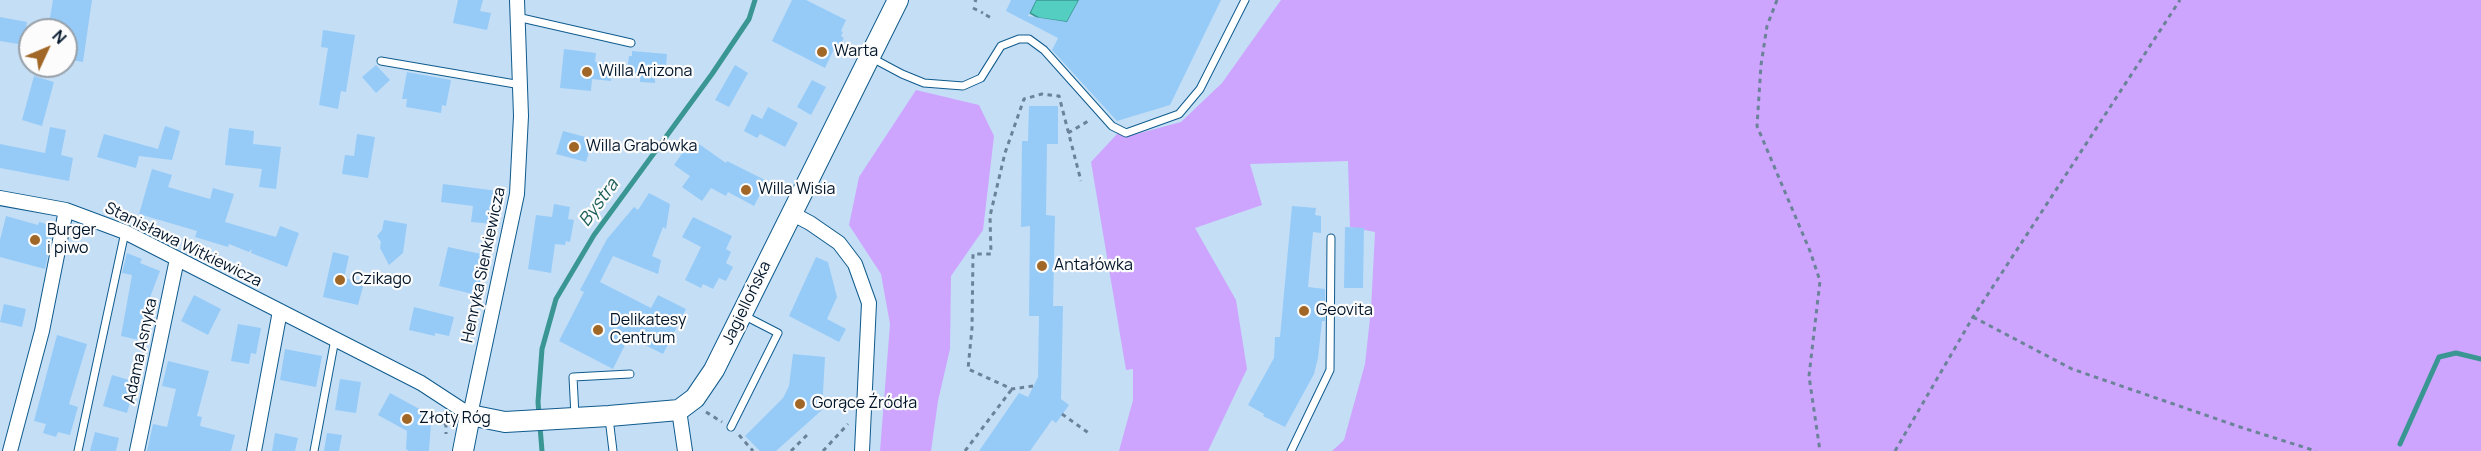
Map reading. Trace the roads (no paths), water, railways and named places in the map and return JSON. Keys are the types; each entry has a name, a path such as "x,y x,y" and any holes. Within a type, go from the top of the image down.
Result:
{"street":[{"name":"Henryka Sienkiewicza","path":"470,415 515,204 520,170 521,85 518,0"},
{"name":"Jagiellońska","path":"679,410 695,398 714,370 898,0"},
{"name":"Stanisława Witkiewicza","path":"0,198 66,210 125,232 421,383 470,415"},
{"path":"10,451 42,331 66,210"},
{"path":"791,213 839,243 855,264 869,303 861,451"},
{"name":"Adama Asnyka","path":"137,451 177,259"},
{"path":"254,451 280,311"},
{"path":"455,447 470,415 505,422 679,410 685,451"}],"lane":[{"path":"870,57 924,83 963,86 981,78 1001,46 1019,39 1029,39 1044,50 1112,126 1126,133 1179,114 1200,89 1245,0"},
{"path":"517,17 631,43"},
{"path":"381,61 521,85"},
{"path":"78,451 125,232"},
{"path":"1291,451 1330,370 1332,238"},
{"path":"731,427 778,333 741,314"},
{"path":"314,451 335,339"},
{"path":"571,418 573,377 630,374"},
{"path":"609,416 613,451"}],"waterway":[{"name":"Bystra","path":"542,451 538,402 542,349 556,299 594,235 712,74 749,19 755,0"},
{"path":"2400,444 2439,357 2456,353 2481,359"}],"place":[{"name":"Warta","path":"822,52"},
{"name":"Willa Arizona","path":"587,72"},
{"name":"Willa Grabówka","path":"574,147"},
{"name":"Willa Wisia","path":"746,190"},
{"name":"Burger i piwo","path":"35,240"},
{"name":"Antałówka","path":"1042,266"},
{"name":"Czikago","path":"340,280"},
{"name":"Geovita","path":"1304,311"},
{"name":"Delikatesy Centrum","path":"598,330"},
{"name":"Gorące Źródła","path":"800,404"},
{"name":"Złoty Róg","path":"407,419"}]}
